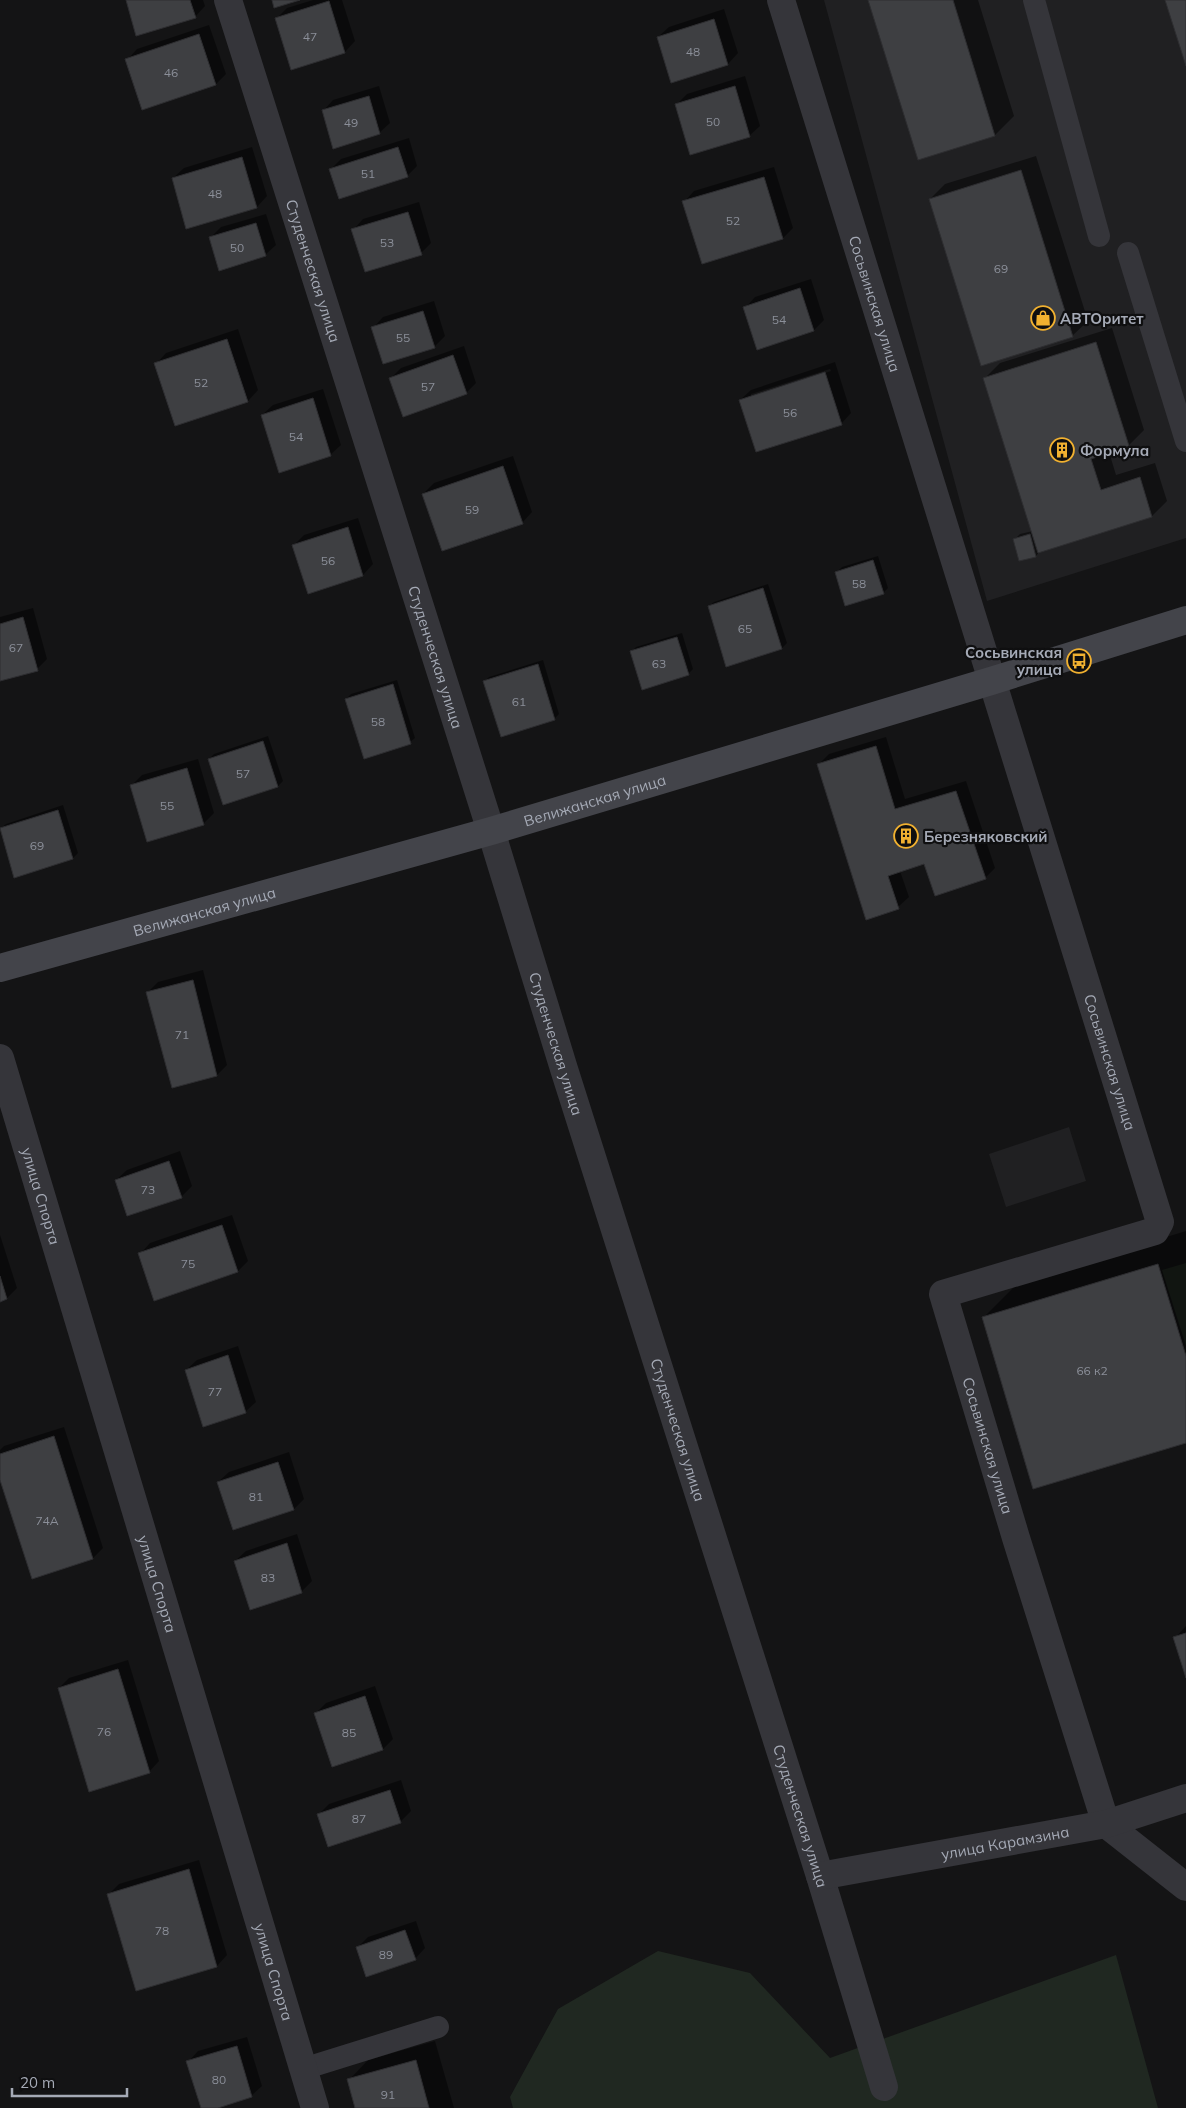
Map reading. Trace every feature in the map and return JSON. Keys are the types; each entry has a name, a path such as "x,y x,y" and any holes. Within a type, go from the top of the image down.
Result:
{"street":[{"name":"Студенческая улица","path":"228,0 492,831 564,1070 820,1876 884,2087"},
{"name":"Сосьвинская улица","path":"781,0 1160,1222 1155,1230 943,1294 1016,1538 1106,1824"},
{"name":"Велижанская улица","path":"0,968 492,831 991,681 1186,620"},
{"name":"улица Спорта","path":"0,1058 315,2108"},
{"name":"улица Карамзина","path":"820,1876 1106,1824 1186,1798"},
{"path":"1106,1824 1186,1887"}],"lane":[{"path":"1034,0 1099,236"},
{"path":"1128,253 1186,441"},
{"path":"303,2069 438,2027"}],"shaded area":[{"path":"824,0 1186,0 1186,538 987,601"},
{"path":"1069,1127 1086,1181 1006,1207 989,1154"},
{"path":"1186,1263 1186,1346 1162,1270"},
{"path":"658,1951 750,1973 830,2058 1116,1955 1158,2108 513,2108 510,2097 558,2009"}],"building":[{"path":"126,0 190,0 196,18 136,36"},
{"path":"272,0 300,0 274,8"},
{"path":"868,0 953,0 995,136 918,160"},
{"path":"1165,0 1186,0 1186,66"},
{"path":"329,1 345,53 291,70 275,18"},
{"path":"714,19 728,65 671,83 657,37"},
{"path":"199,34 216,85 142,110 125,59"},
{"path":"735,86 750,137 690,155 675,104"},
{"path":"369,96 380,134 333,149 322,110"},
{"path":"398,147 408,177 339,199 329,169"},
{"path":"242,157 257,208 186,229 172,178"},
{"path":"1021,170 1073,337 981,366 929,199"},
{"path":"764,177 783,239 702,264 682,201"},
{"path":"408,212 422,255 365,272 351,229"},
{"path":"256,223 266,256 219,271 209,237"},
{"path":"800,288 814,331 757,350 743,307"},
{"path":"423,311 435,348 383,364 371,327"},
{"path":"227,339 248,402 175,426 154,363"},
{"name":"Формула","path":"1096,342 1129,446 1091,459 1101,490 1140,477 1152,517 1038,553 983,378"},
{"path":"453,355 467,394 403,417 389,378"},
{"path":"825,372 842,425 756,452 739,400"},
{"path":"313,398 331,456 279,473 261,415"},
{"path":"503,466 523,524 442,551 422,494"},
{"path":"348,527 363,576 308,594 292,545"},
{"path":"1030,534 1036,557 1019,561 1013,539"},
{"path":"873,560 884,594 845,606 835,572"},
{"path":"763,588 782,649 726,667 708,606"},
{"path":"23,617 38,671 0,681 0,624"},
{"path":"677,637 689,675 642,690 630,651"},
{"path":"538,664 555,720 501,737 483,681"},
{"path":"393,684 411,744 364,759 345,699"},
{"path":"263,741 278,787 223,805 208,759"},
{"name":"Березняковский","path":"876,746 895,809 956,791 986,879 935,896 924,864 888,876 899,909 866,920 817,764"},
{"path":"187,768 204,825 147,842 130,785"},
{"path":"58,810 73,859 14,878 0,828"},
{"path":"193,980 217,1076 172,1088 146,992"},
{"path":"169,1161 182,1198 127,1216 115,1180"},
{"path":"222,1225 238,1272 154,1301 138,1253"},
{"path":"1158,1264 1186,1356 1186,1443 1033,1489 982,1317"},
{"path":"0,1276 7,1299 0,1302"},
{"path":"228,1355 246,1413 203,1427 185,1370"},
{"path":"54,1436 93,1559 32,1579 0,1480 0,1454"},
{"path":"278,1462 294,1510 233,1530 217,1482"},
{"path":"287,1543 302,1593 250,1610 234,1561"},
{"path":"1186,1633 1186,1678 1173,1637"},
{"path":"118,1669 150,1773 89,1792 58,1688"},
{"path":"365,1696 383,1750 332,1767 314,1713"},
{"path":"390,1790 401,1823 328,1847 317,1814"},
{"path":"189,1869 217,1967 136,1991 107,1894"},
{"path":"405,1930 416,1960 366,1977 356,1947"},
{"path":"237,2046 252,2097 218,2108 201,2108 186,2061"},
{"path":"416,2060 429,2108 355,2108 347,2079"}],"place":[{"name":"АВТОритет","path":"1043,318"},
{"name":"Формула","path":"1062,450"},
{"name":"Сосьвинская улица","path":"1079,661"},
{"name":"Березняковский","path":"906,836"}]}
